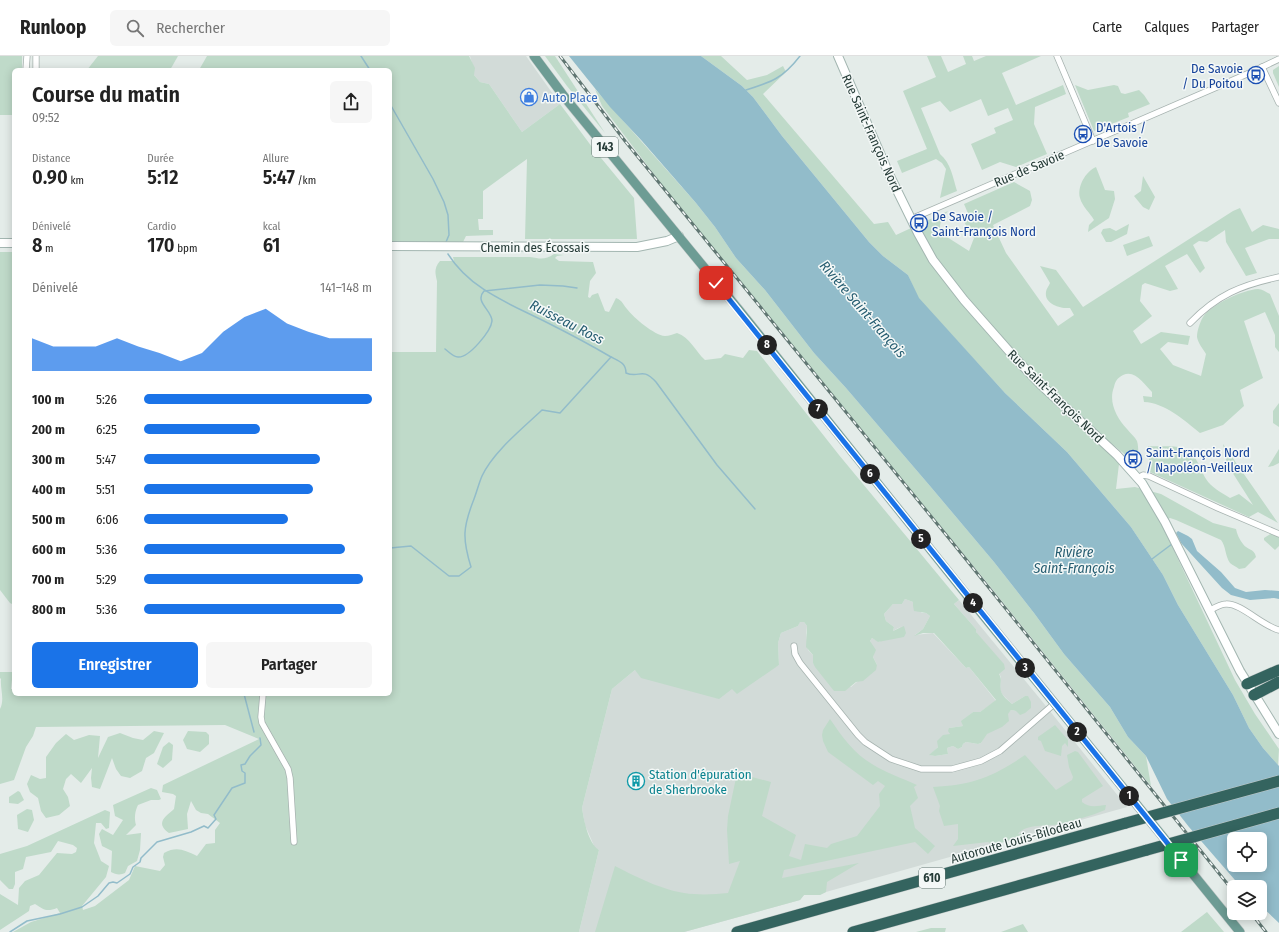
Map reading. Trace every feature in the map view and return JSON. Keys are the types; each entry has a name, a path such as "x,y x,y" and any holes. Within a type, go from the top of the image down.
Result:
{"highway":[{"path":"1247,684 1279,670"},
{"path":"1254,694 1279,682"},
{"name":"Autoroute Louis-Bilodeau","path":"737,932 1279,781"},
{"name":"610","path":"853,932 1279,812"}],"main road":[{"name":"143","path":"534,56 566,99 679,236 1054,704 1240,932"}],"street":[{"path":"26,68 27,56"},
{"path":"36,56 36,68"},
{"name":"Rue Saint-François Nord","path":"838,56 889,174 933,260 987,327 1040,384 1117,455 1138,478 1153,500 1169,530 1247,684 1279,734"},
{"path":"1057,56 1093,141"},
{"name":"Rue de Savoie","path":"911,219 1279,59"},
{"path":"1262,67 1279,103"},
{"name":"Chemin des Écossais","path":"392,246 637,247 667,241 679,236"},
{"path":"0,243 12,244"},
{"path":"1190,323 1204,309 1219,298 1242,288 1279,277"},
{"path":"1138,478 1144,475 1149,476 1279,534"},
{"path":"1209,611 1221,605 1230,604 1244,610 1263,624 1279,630"},
{"path":"794,646 795,654 800,663 858,735 882,755 910,766 931,770 952,769 981,761 1000,751 1054,704"},
{"path":"263,696 262,723 284,761 290,778 294,842"}],"shaded area":[{"path":"470,56 526,56 560,104 522,132 489,84 480,82 474,75"},
{"path":"905,599 913,602 913,606 922,613 926,613 930,616 923,629 915,635 933,633 966,668 969,667 996,701 980,712 973,712 962,721 963,726 949,728 950,734 930,755 935,756 948,754 947,748 953,746 958,749 966,742 981,743 986,734 990,732 1011,710 1016,711 1025,696 1012,704 1002,694 1000,689 1001,677 976,632 976,629 954,604 959,600 1127,807 826,892 820,895 804,895 800,900 684,932 579,932 599,850 595,848 585,825 582,808 612,689 635,670 732,689 779,665 778,643 781,633 798,626 800,621 804,622 807,626 806,633 808,650 813,655 813,663 851,687 877,665 873,657 874,653 870,641 872,638 879,642 902,626 893,631 894,627 886,621 884,614 893,604 902,604"}],"green space":[{"path":"0,56 22,56 22,68 12,68 12,115 0,115"},
{"path":"98,56 178,56 171,68 89,68"},
{"path":"207,56 469,56 475,68 474,75 480,82 489,84 522,132 560,104 592,147 634,198 637,239 525,239 527,159 483,191 483,219 478,219 479,230 493,230 493,235 466,236 463,242 392,243 392,68 200,68"},
{"path":"545,56 555,56 605,133 567,86"},
{"path":"701,56 721,56 747,80 767,75 783,66 786,72 763,94 874,224 888,222 896,235 948,211 941,220 939,232 969,251 974,238 970,234 964,221 970,218 964,204 1014,182 1030,191 1032,200 1030,206 993,225 1006,253 1058,326 1074,315 1070,308 1058,307 1050,303 1046,296 1046,291 1050,283 1040,266 1056,270 1083,307 1240,208 1252,232 1263,225 1279,229 1279,239 1269,239 1245,248 1257,273 1246,276 1226,242 1225,230 1207,242 1199,241 1193,245 1205,268 1200,273 1187,254 1165,266 1178,289 1170,291 1145,283 1142,285 1140,301 1152,316 1133,331 1141,344 1161,332 1190,336 1188,345 1168,342 1160,349 1173,365 1201,376 1206,354 1199,344 1197,337 1203,317 1207,312 1228,298 1244,292 1258,289 1270,294 1279,316 1279,352 1275,347 1275,335 1265,312 1244,321 1263,378 1240,390 1244,406 1223,425 1200,433 1167,409 1159,405 1144,402 1143,396 1152,397 1152,392 1136,376 1132,374 1123,375 1115,383 1112,393 1114,410 1123,425 1137,441 1139,466 1111,443 1106,449 1119,464 1116,489 1135,487 1161,494 1213,523 1236,529 1243,544 1255,554 1256,557 1245,568 1239,569 1230,563 1221,540 1170,518 1161,523 1235,680 1255,714 1279,749 1278,765 1263,748 1249,728 1233,695 1178,605 1163,575 1131,527 1067,452 1005,393 918,298 908,275 883,256 869,242 782,136 753,97 742,86"},
{"path":"927,56 941,56 948,72 966,64 963,56 972,56 974,61 986,56 1041,56 1002,73 1016,105 1063,85 1066,94 1035,107 1034,124 1047,154 1016,167 1000,162 982,170 971,144 996,133 994,128 1013,120 1008,108 988,116 981,99 950,112 940,101 921,108 940,154 949,166 957,191 940,198 946,169 942,163 936,159 902,173 897,161 927,149 903,91 936,77"},
{"path":"1279,66 1279,87 1273,70"},
{"path":"1075,85 1088,90 1114,85 1118,86 1121,93 1125,94 1139,90 1150,104 1128,113 1129,117 1094,131"},
{"path":"595,89 696,203 715,227 736,258 765,290 814,353 846,388 994,562 1064,654 1110,707 1128,737 1146,756 1151,786 985,580 708,245 602,106"},
{"path":"1096,167 1105,190 1114,191 1115,199 1109,218 1088,232 1089,225 1094,220 1084,207 1079,194 1085,176"},
{"path":"1143,176 1155,197 1149,210 1143,207 1134,196 1141,191"},
{"path":"1129,224 1127,234 1111,242 1106,242 1101,233 1103,229 1110,228 1116,231"},
{"path":"1149,236 1153,246 1127,256 1123,245"},
{"path":"0,252 12,252 12,604 0,590"},
{"path":"554,254 564,255 557,256 555,258 559,261 593,262 596,273 590,281 588,297 590,298 592,295 598,293 605,311 609,312 616,298 618,299 634,317 655,333 665,336 677,333 682,335 705,360 721,358 725,354 743,358 749,350 757,351 839,455 959,600 954,604 1004,664 1005,669 999,674 1001,678 1001,689 1004,696 1012,704 1025,696 1028,696 1031,702 1031,708 1020,715 1016,711 1011,710 1008,714 1009,721 1002,727 987,734 981,743 966,742 958,749 953,746 947,748 948,754 935,756 929,755 938,747 937,741 943,735 950,734 948,731 949,728 963,726 961,721 973,712 980,712 996,700 969,667 966,668 934,633 923,633 914,636 923,629 930,616 926,613 914,611 913,602 905,599 902,604 893,604 884,614 886,621 894,627 893,631 904,626 906,633 904,637 878,642 872,638 870,641 876,650 873,657 877,665 876,670 863,681 856,682 845,691 834,691 815,667 813,663 813,655 806,647 807,626 804,622 800,622 798,626 781,633 778,643 779,665 737,694 732,689 719,699 641,678 635,670 612,689 582,808 589,837 595,847 599,850 579,932 13,932 31,922 60,913 57,908 46,910 35,904 30,906 29,911 0,930 0,894 18,905 19,888 25,881 39,875 57,853 72,854 76,852 77,848 73,845 58,841 51,852 26,857 23,869 15,872 15,884 13,889 9,889 0,880 0,854 27,846 105,810 110,812 109,828 106,829 101,823 96,823 94,843 101,861 109,866 106,877 82,906 83,910 95,906 129,880 135,866 160,871 165,865 163,857 164,853 177,849 197,856 206,844 215,843 215,830 220,823 208,814 201,813 196,810 191,801 187,814 188,829 169,833 165,829 162,823 163,820 174,809 176,796 162,792 163,785 259,739 225,725 36,727 33,736 26,747 14,780 0,784 0,709 2,698 0,672 12,672 12,696 392,696 392,352 436,352 436,271 440,261 454,261 453,257 548,257"},
{"path":"1279,403 1279,427 1273,423 1273,411"},
{"path":"1223,444 1278,523 1258,512 1249,517 1150,472 1148,446 1182,448 1191,453 1208,482 1220,492 1230,498 1239,494 1253,505 1227,464"},
{"path":"1279,449 1279,463 1268,467"},
{"path":"1272,533 1279,536 1279,546 1275,550 1264,540 1264,538"},
{"path":"830,719 848,744 865,760 883,770 917,785 914,787 918,798 910,806 915,828 935,846 928,854 915,842 784,870 782,878 859,863 827,882 826,892 820,895 804,895 800,900 684,932 595,932 615,866 643,880 674,891 698,894 728,893 740,861 729,864 727,830 728,816 737,773 771,782 762,816 796,835 789,856 801,860 805,844 827,848 831,844 857,836 880,806 879,794 885,786 878,781 873,785 828,752 822,735 823,730"},
{"path":"1055,725 1068,740 1068,747 1065,743 1062,746 1061,756 1045,751 1041,741 1038,740 1038,737"},
{"path":"154,731 164,733 154,753 146,758 142,771 130,778 121,776 116,769 112,758 100,789 92,787 92,768 81,783 71,774 66,779 63,789 68,797 70,806 59,815 46,818 41,811 38,798 30,792 27,784 31,775 40,779 46,778 46,757 56,743 66,734 74,740 89,735 100,736 98,758 108,737 120,733 143,740"},
{"path":"188,731 206,732 209,735 209,744 200,752 187,749 183,740"},
{"path":"169,742 173,745 172,760 163,768 157,764 163,747"},
{"path":"1075,751 1078,752 1103,786 1082,799 1082,802 1090,806 1106,805 1105,810 1060,824 1026,828 1018,834 1023,834 1023,836 994,845 988,842 953,846 958,839 958,824 944,826 939,811 940,806 933,787 971,782 1003,769 1025,755 1056,790 1072,780 1073,777 1069,767 1067,755"},
{"path":"151,788 157,790 161,799 151,800 138,805 135,815 136,825 126,835 141,833 140,850 137,861 128,866 125,873 113,873 111,872 112,851 102,846 99,834 102,829 113,835 123,820 115,816 113,805"},
{"path":"18,791 24,800 18,804 9,803 9,797"},
{"path":"27,809 32,810 34,820 28,832 18,829 17,815"},
{"path":"1207,912 1224,932 1181,932"},
{"path":"1023,924 1028,932 1001,932"},
{"path":"931,928 946,928 945,932 916,932"}],"water":[{"name":"Rivière Saint-François","path":"569,56 701,56 742,86 753,97 782,136 869,242 883,256 908,275 919,298 1005,393 1067,452 1131,527 1163,575 1178,605 1233,695 1249,728 1263,748 1279,766 1279,923 1267,912 1267,880 1235,880 1228,872 1267,872 1267,832 1227,832 1227,871 1167,799 1146,756 1128,737 1110,707 1064,654 994,562 846,388 814,353 765,290 736,258 715,227 696,203 610,107"},
{"path":"1178,531 1192,539 1197,551 1221,572 1235,588 1246,592 1265,590 1279,591 1279,599 1250,600 1231,595 1222,588 1181,543 1176,533"}],"waterway":[{"name":"Ruisseau Ross","path":"361,56 369,68"},
{"path":"746,90 770,82 788,69 800,56"},
{"name":"Ruisseau Ross","path":"392,107 433,179 444,202 448,215 449,235 446,242"},
{"name":"Ruisseau Ross","path":"392,548 411,546 449,576 459,576 471,567 465,540 466,525 480,481 487,467 501,449 542,410 560,413 611,357 491,294 467,277 448,254"},
{"name":"Ruisseau Ross","path":"445,349 454,356 463,356 473,349 484,337 492,321 481,299 481,295 484,291 540,285 577,288"},
{"path":"611,357 619,361 625,367 626,373 634,375 644,374 651,377 656,382 717,465 755,509"},
{"path":"1152,559 1172,544"},
{"name":"Ruisseau Ross","path":"245,696 254,732"},
{"name":"Ruisseau Ross","path":"10,932 27,921 60,914 82,907 98,896 109,883 117,883 130,874 133,867 140,862 141,858 157,842 191,832 204,826 208,828 216,819 214,815 232,788 245,783 245,773 242,771 241,765 245,764 250,756 261,745 260,738"}],"railway":[{"path":"560,56 625,141 956,547 1227,883"},
{"path":"1257,920 1266,932"}],"place":[{"name":"De Savoie / Du Poitou","path":"1256,75"},
{"name":"Auto Place","path":"529,97"},
{"name":"D'Artois / De Savoie","path":"1083,134"},
{"name":"De Savoie / Saint-François Nord","path":"919,223"},
{"name":"Saint-François Nord / Napoléon-Veilleux","path":"1133,459"},
{"name":"Station d'épuration de Sherbrooke","path":"636,781"}],"route":[{"path":"716,283 1181,860"}]}
